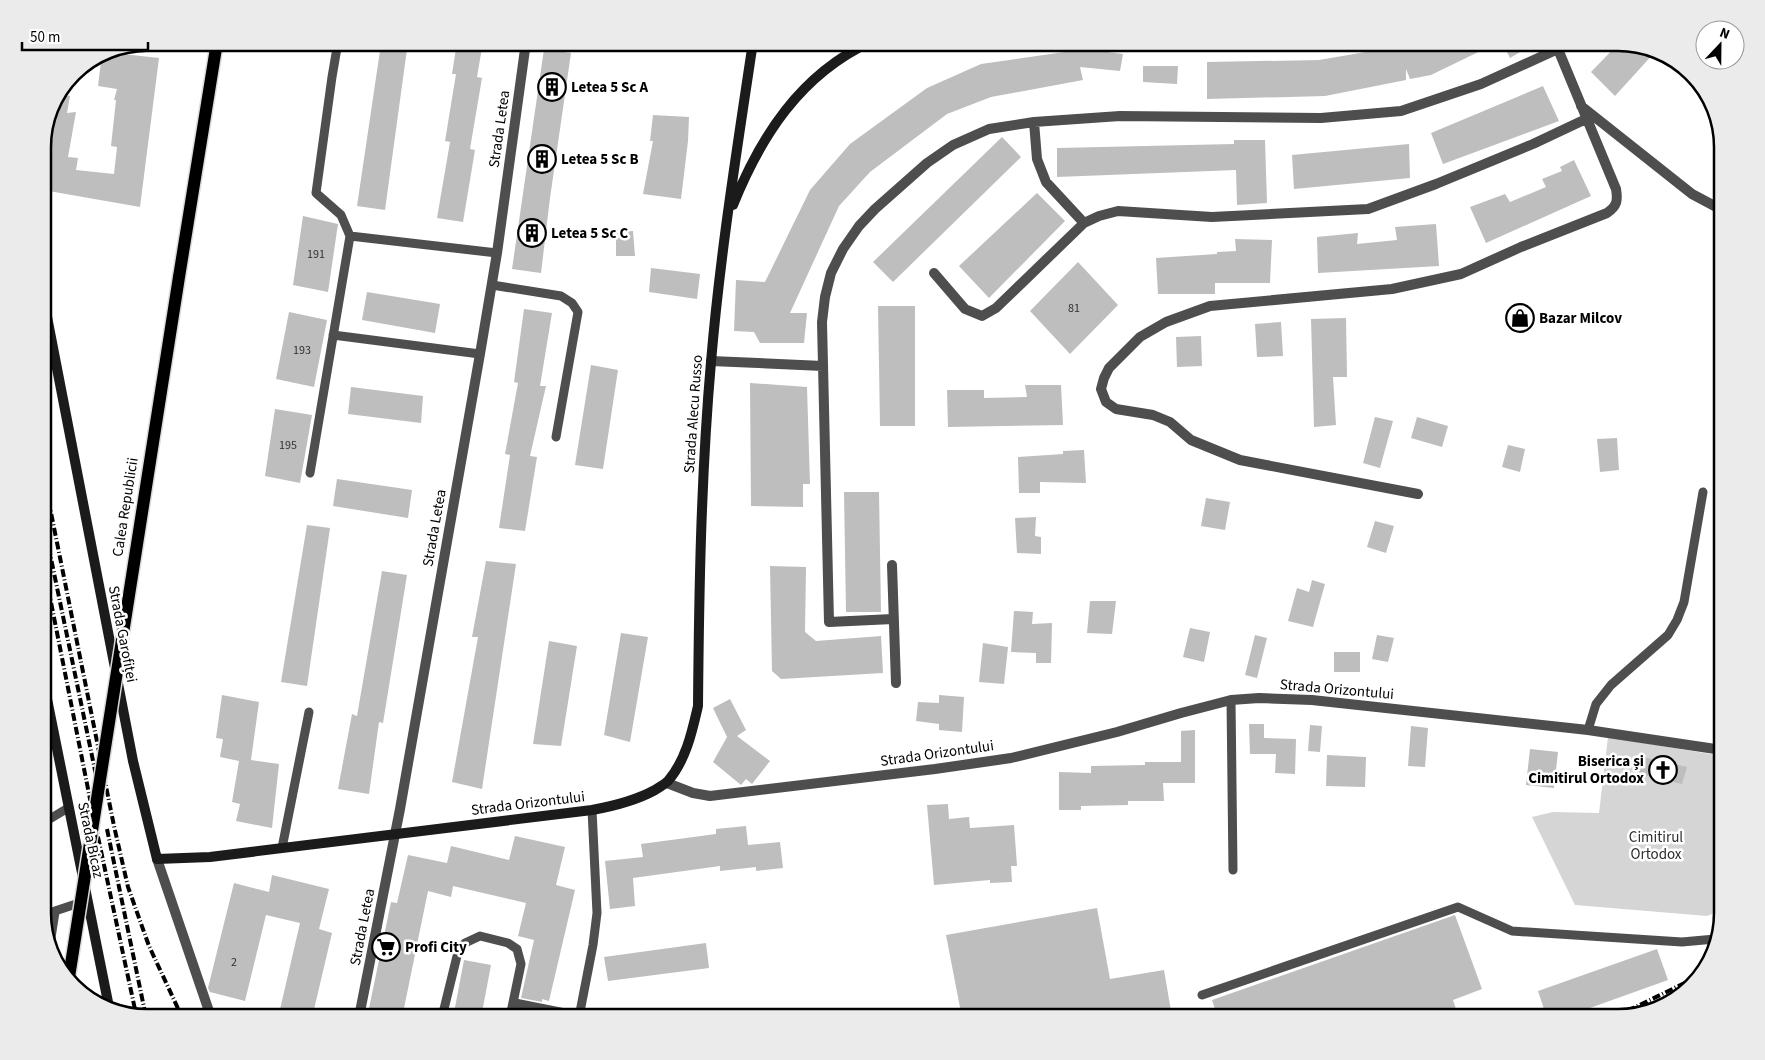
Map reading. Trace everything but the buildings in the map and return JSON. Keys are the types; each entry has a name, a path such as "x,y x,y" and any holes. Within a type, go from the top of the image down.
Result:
{"main road":[{"name":"Calea Republicii","path":"70,970 179,277 217,51"}],"street":[{"name":"Strada Letea","path":"361,1009 395,833 492,285 525,51"},
{"name":"Strada Alecu Russo","path":"667,783 680,763 690,739 698,706 702,496 711,361 726,220 752,51"},
{"path":"726,220 744,176 769,130 791,102 821,72 852,51"},
{"path":"893,619 829,622 822,322 825,297 831,273 843,248 858,226 926,163 953,145 989,129 1034,122 1120,116 1321,118 1401,111 1481,84 1548,51"},
{"path":"1418,494 1240,460 1191,440 1170,422 1153,415 1116,409 1106,402 1101,389 1104,378 1109,368 1140,337 1166,322 1210,306 1392,288 1460,274 1607,213 1615,207 1618,199 1616,189 1586,119 1562,51"},
{"path":"1581,106 1692,194 1714,206"},
{"path":"934,273 965,309 982,316 996,308 1084,223 1099,216 1118,211 1212,217 1368,209 1524,148 1586,119"},
{"path":"1034,122 1037,159 1046,182 1084,223"},
{"name":"Strada Garofiței","path":"51,338 132,761 157,859"},
{"path":"711,361 823,366"},
{"path":"892,565 896,683"},
{"name":"Strada Orizontului","path":"157,859 210,857 592,810 619,805 642,797 667,783 693,793 710,796 1011,758 1117,732 1231,700 1259,698 1312,700 1588,730 1714,749"},
{"name":"Strada Bicaz","path":"51,720 108,1000"},
{"path":"157,859 208,1009"}],"lane":[{"path":"310,473 350,236 341,215 316,193 336,51"},
{"path":"350,236 497,254"},
{"path":"492,285 561,296 572,303 578,312 556,437"},
{"path":"333,335 480,354"},
{"path":"1588,730 1596,704 1611,685 1668,635 1677,620 1684,602 1704,492"},
{"path":"1231,700 1233,870"},
{"path":"282,848 309,712"},
{"path":"51,818 68,808"},
{"path":"581,1009 597,913 592,810"},
{"path":"51,913 88,900"},
{"path":"1202,995 1458,907 1512,931 1682,942 1709,940"},
{"path":"52,928 55,912"},
{"path":"444,1009 458,952 465,943 480,936 508,942 517,949 521,964 512,1009"},
{"path":"514,1003 542,1009"}],"green space":[{"name":"Cimitirul Ortodox","path":"1608,737 1714,755 1714,913 1707,916 1575,905 1532,817 1553,812 1599,813"}],"railway":[{"path":"51,513 128,887 149,946 178,1009"},
{"path":"51,559 97,780"},
{"path":"51,602 92,809 135,1008"},
{"path":"107,829 144,1009"},
{"path":"1637,1006 1682,984"}],"place":[{"name":"Letea 5 Sc A","path":"552,87"},
{"name":"Letea 5 Sc B","path":"542,159"},
{"name":"Letea 5 Sc C","path":"532,233"},
{"name":"Bazar Milcov","path":"1520,318"},
{"name":"Biserica și Cimitirul Ortodox","path":"1663,770"},
{"name":"Profi City","path":"386,947"}]}
